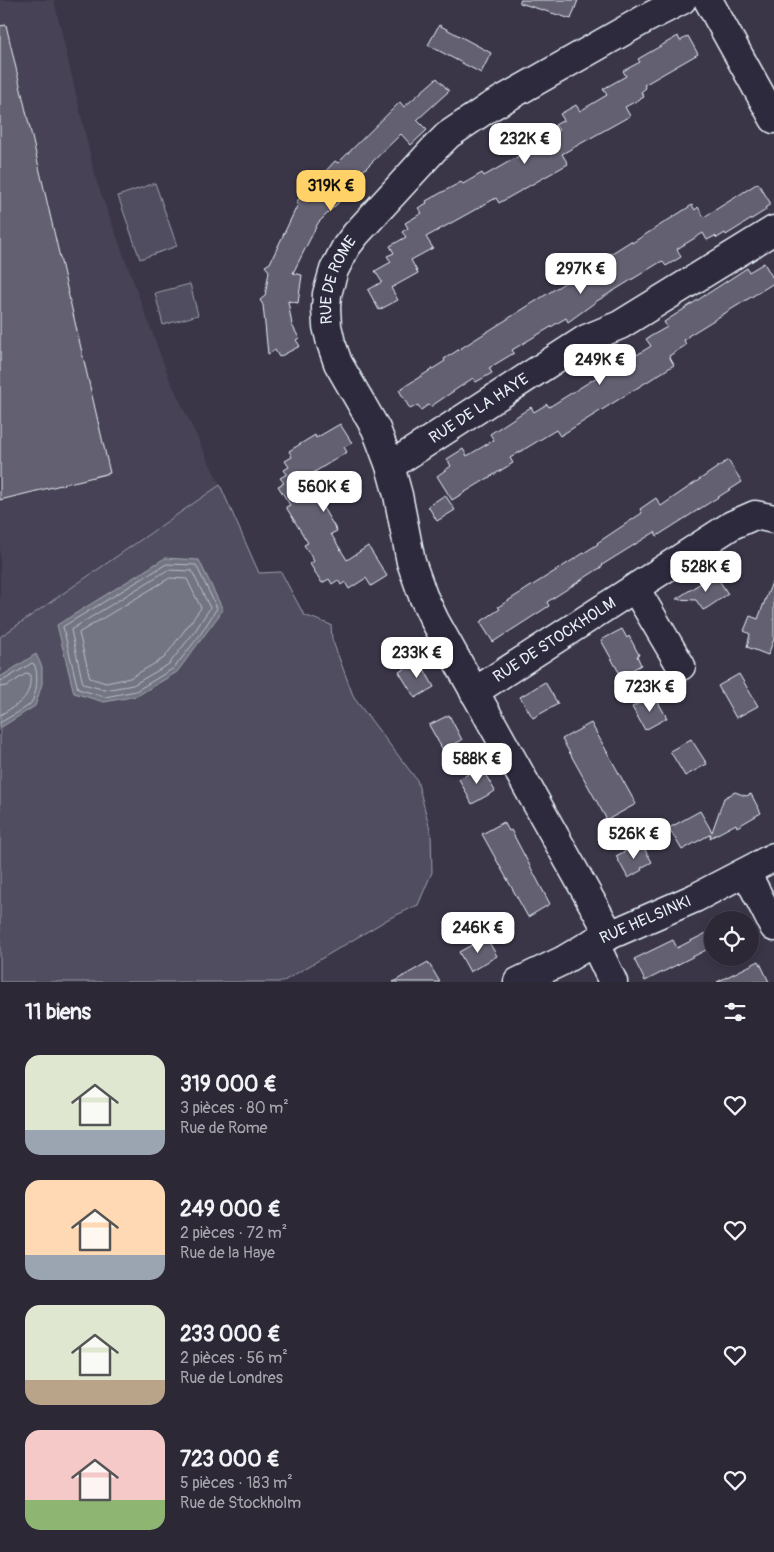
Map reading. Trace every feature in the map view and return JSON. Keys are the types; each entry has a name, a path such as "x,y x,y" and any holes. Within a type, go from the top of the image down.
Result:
{"street":[{"name":"RUE DE ROME","path":"613,982 602,939 423,596 411,562 398,495 390,466 376,429 338,363 327,326 326,308 330,281 346,247 434,149 465,122 645,18 682,0"},
{"path":"717,3 774,119"},
{"name":"RUE DE LA HAYE","path":"390,466 586,339 620,325 774,230"},
{"name":"RUE DE STOCKHOLM","path":"474,692 732,524 755,515 774,519"},
{"name":"RUE DE STOCKHOLM","path":"635,588 681,666"},
{"name":"RUE HELSINKI","path":"518,982 602,939 695,898 774,857"},
{"path":"746,872 774,927"}],"shaded area":[{"path":"0,0 54,0 96,180 169,378 220,485 0,637"},
{"path":"155,183 177,246 140,259 118,196"},
{"path":"190,284 198,315 163,325 155,293"},
{"path":"220,485 259,573 281,572 304,615 331,625 332,639 354,698 417,780 431,833 432,872 418,905 390,918 282,982 0,982 0,637"}],"water":[{"path":"165,558 199,560 223,610 177,672 137,696 104,702 74,693 57,625"},
{"path":"36,654 42,667 42,684 35,706 0,728 0,677"}],"building":[{"path":"520,0 578,0 571,19 520,3"},
{"path":"6,25 110,473 0,500 0,26"},
{"path":"439,25 491,53 481,73 428,45"},
{"path":"678,36 680,41 688,36 698,54 644,85 646,88 641,92 644,97 625,107 630,116 562,154 568,164 499,203 496,198 426,237 433,248 411,260 418,273 391,288 398,300 379,310 368,290 382,282 375,271 391,262 387,256 394,253 390,246 406,237 402,232 408,228 405,223 422,213 418,208 427,203 426,201 461,182 463,184 482,173 484,176 552,137 551,134 559,130 555,125 564,120 560,114 576,105 580,111 607,95 603,89 626,76 623,71 640,62 638,59"},
{"path":"437,78 449,91 417,120 427,130 411,145 401,134 335,198 339,202 318,223 293,273 302,275 298,303 288,301 292,325 299,338 296,340 300,346 279,357 275,350 268,354 263,305 260,300 265,296 269,271 265,266 270,263 298,204 296,202 317,180 317,174 323,174 335,161 338,163 400,102 404,107"},
{"path":"758,183 771,204 765,208 766,210 726,235 725,233 717,238 715,236 707,240 703,233 677,249 681,257 666,266 662,261 597,301 568,322 566,318 512,350 514,353 489,368 492,373 476,382 473,378 430,407 428,405 421,410 418,405 410,409 399,390 445,361 444,359 631,241 632,243 692,205 695,210 698,207 704,217"},
{"path":"764,263 774,283 688,336 684,340 686,345 669,356 674,365 560,436 556,430 510,458 513,463 452,500 437,476 451,466 447,459 463,449 467,456 494,440 490,434 531,407 534,412 547,404 549,407 623,361 624,363 651,346 646,339 667,327 664,322 747,268 749,272"},
{"path":"340,424 352,443 344,447 347,452 305,478 337,531 331,534 347,560 368,546 387,576 371,586 366,578 349,589 345,582 341,585 338,580 332,584 329,579 322,583 310,564 314,561 304,545 308,543 286,507 290,505 278,486 284,483 280,478 287,474 284,470 289,467 285,461 292,457 289,451 315,435 316,438"},
{"path":"728,460 742,482 657,536 655,532 602,565 547,602 549,606 493,642 480,622 500,609 498,607 598,544 642,513 640,509 656,498 661,506"},
{"path":"445,495 455,510 437,521 428,506"},
{"path":"715,574 728,594 707,608 703,610 696,600 676,599"},
{"path":"772,582 774,582 774,639 768,655 747,647 750,634 744,631 750,616 758,619"},
{"path":"622,629 627,638 629,636 639,655 637,656 641,665 621,676 601,640"},
{"path":"419,660 434,687 415,698 399,672"},
{"path":"739,674 758,706 736,718 718,686"},
{"path":"545,682 558,704 533,718 520,697"},
{"path":"654,695 667,718 645,730 632,707"},
{"path":"449,715 462,740 443,750 429,725"},
{"path":"591,723 636,804 607,820 562,739"},
{"path":"691,739 707,764 685,776 670,751"},
{"path":"481,767 495,791 472,804 459,779"},
{"path":"735,792 746,796 751,794 761,813 737,827 736,824 710,838 711,834 682,850 669,828 700,811 712,832 724,798"},
{"path":"504,822 509,831 511,830 550,904 528,917 482,834"},
{"path":"641,843 652,862 628,878 616,856"},
{"path":"704,934 704,951 645,981 634,959 673,940 677,948"},
{"path":"486,937 497,956 470,972 459,952"},
{"path":"759,961 769,982 717,982 749,966 759,966"},
{"path":"428,962 440,982 393,982"}]}
